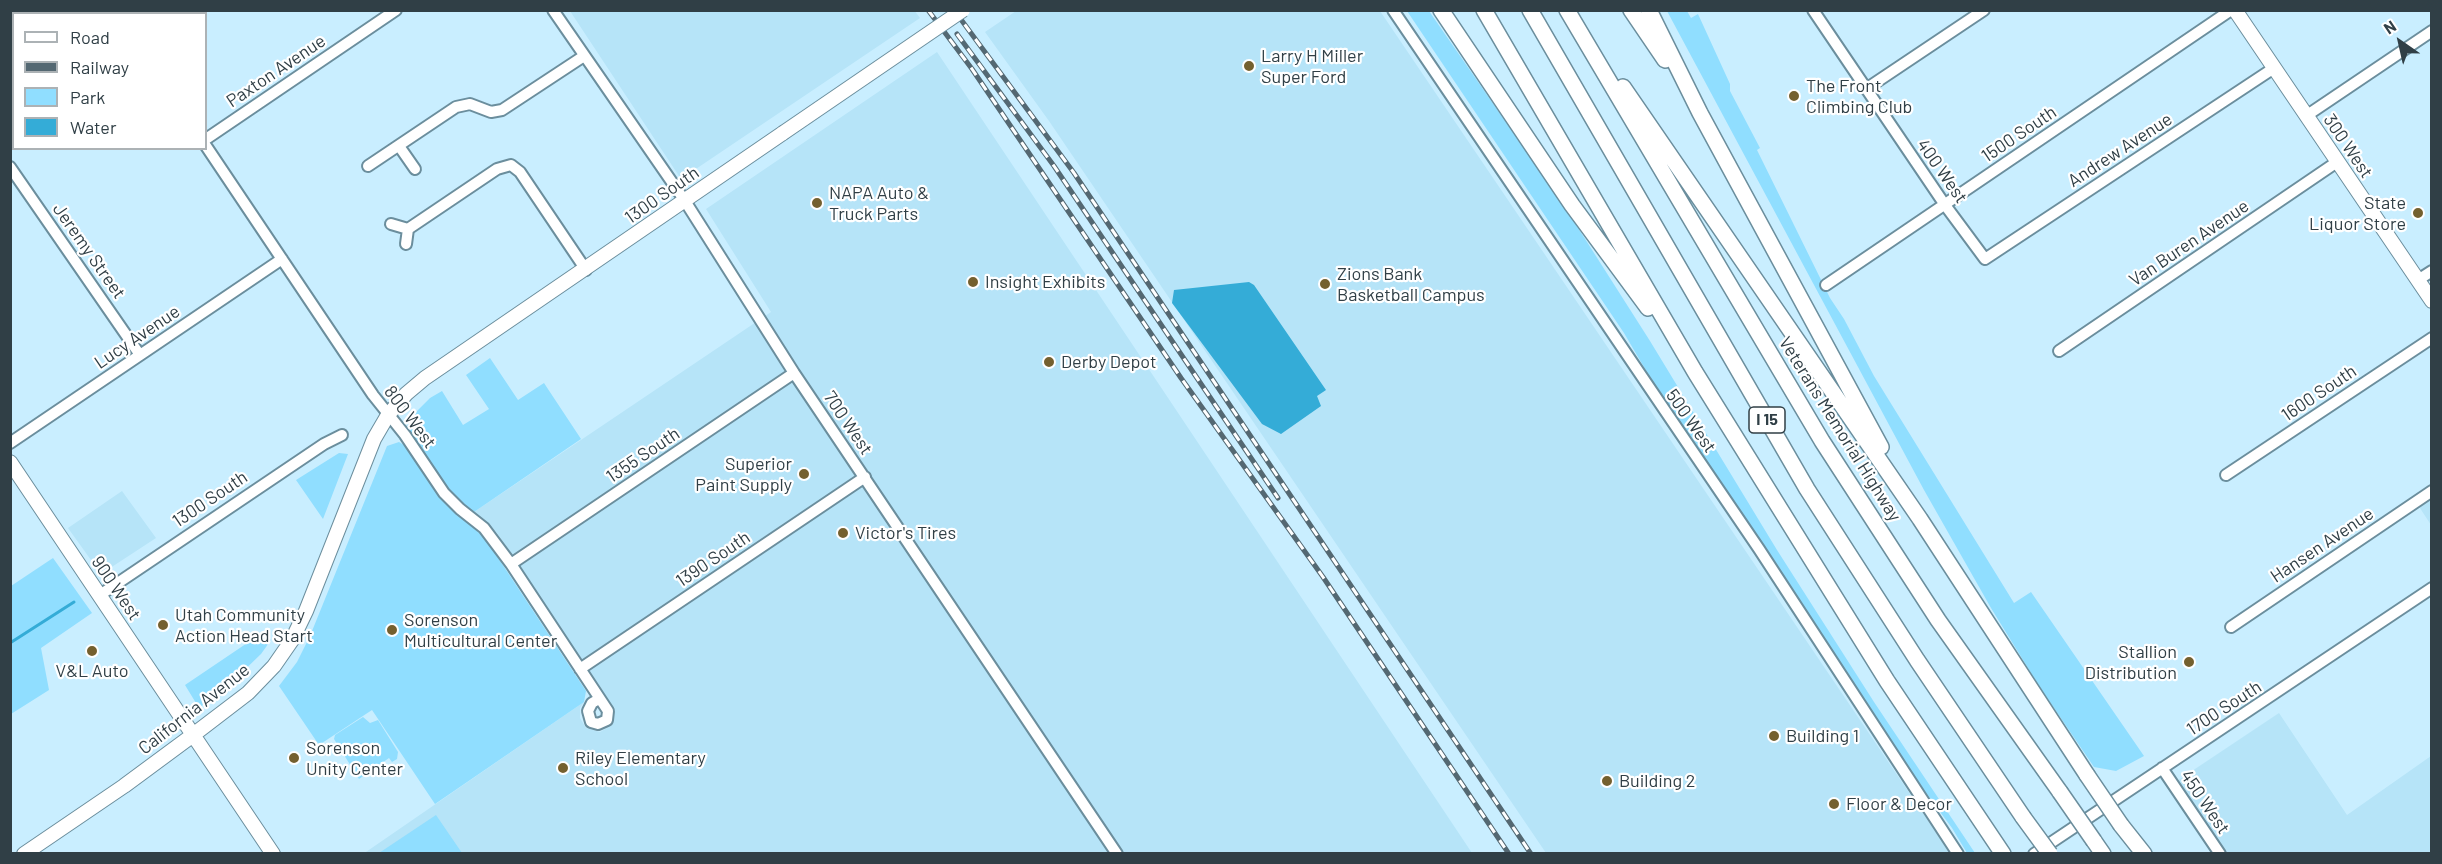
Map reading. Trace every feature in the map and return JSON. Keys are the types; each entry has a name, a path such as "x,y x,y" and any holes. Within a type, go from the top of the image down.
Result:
{"highway":[{"path":"1441,10 1572,205 1695,372"},
{"path":"1484,10 1695,372 1887,681 2003,854"},
{"name":"I 15","path":"1530,10 1807,489 1917,660 2050,854"},
{"path":"1569,10 1920,519 2087,775 2144,854"},
{"name":"Veterans Memorial Highway","path":"1569,10 1822,441 1938,620 2099,847"},
{"path":"1631,10 1700,113"},
{"path":"1649,10 1700,113 1920,519"}],"main road":[{"name":"1300 South","path":"388,415 401,399 425,378 963,10"},
{"name":"300 West","path":"2233,10 2432,301"},
{"name":"California Avenue","path":"24,854 124,786 193,735 256,685 283,654 306,611 365,460 388,415"},
{"name":"900 West","path":"10,462 273,854"}],"street":[{"name":"Paxton Avenue","path":"207,138 396,10"},
{"name":"700 West","path":"554,10 685,201 748,297 794,373 1117,854"},
{"name":"500 West","path":"1394,10 1759,549 1958,854"},
{"name":"400 West","path":"1813,10 1945,205 1985,259"},
{"path":"1866,89 1984,10"},
{"name":"1500 South","path":"1826,285 2233,10"},
{"path":"2306,116 2432,32"},
{"path":"368,166 460,105 470,104 491,112 502,110 584,56"},
{"name":"Andrew Avenue","path":"1985,259 2274,68"},
{"path":"399,146 415,169"},
{"name":"800 West","path":"207,147 388,415 444,493 484,528 511,564 599,699"},
{"name":"Van Buren Avenue","path":"2059,351 2337,162"},
{"path":"406,244 408,229 497,169 511,165 520,172 586,270"},
{"name":"Jeremy Street","path":"10,167 140,355"},
{"path":"391,224 408,229"},
{"name":"Lucy Avenue","path":"10,443 282,259"},
{"path":"2418,280 2432,271"},
{"name":"1600 South","path":"2226,475 2432,338"},
{"name":"1355 South","path":"511,564 794,373"},
{"name":"1300 South","path":"100,595 324,444 342,435"},
{"name":"1390 South","path":"580,669 865,477"},
{"name":"Hansen Avenue","path":"2231,627 2432,491"},
{"name":"1700 South","path":"2034,854 2432,588"},
{"name":"450 West","path":"2162,768 2220,854"}],"shaded area":[{"path":"914,10 920,18 681,179 570,11"},
{"path":"1016,11 1380,11 1950,853 1546,853 1049,121 985,32"},
{"path":"937,52 1472,853 363,854 584,702 580,708 580,718 586,728 600,732 610,726 614,712 497,533 474,512 771,312 706,209"},
{"path":"122,491 156,538 101,574 68,528"},
{"path":"2431,495 2431,525 2418,505"},
{"path":"2279,713 2347,815 2431,756 2431,853 2225,853 2177,781"}],"green space":[{"path":"1407,11 1429,11 1566,209 1650,341 1777,550 1874,702 1975,853 1967,853 1952,828 1909,770 1732,507 1669,410 1624,333"},
{"path":"1667,11 1687,11 1691,18 1698,14 1730,84 1730,91 1760,148 1757,150 1830,298 1844,319 1874,376 2014,603 2031,592 2144,756 2116,771 2094,767 2039,686 1991,608 1924,490"},
{"path":"490,358 518,400 544,383 581,439 474,512 450,492 407,426 415,413 430,398 442,391 463,425 489,409 466,375"},
{"path":"399,442 404,445 443,501 485,538 586,691 584,702 435,804 372,710 319,745 279,686 297,662 310,636 387,446"},
{"path":"339,453 348,454 323,519 296,480"},
{"path":"53,558 92,613 41,648 49,690 11,714 11,586"},
{"path":"265,631 271,640 261,654 231,683 199,708 185,685"},
{"path":"363,717 370,723 378,720 398,752 397,759 392,762 389,758 359,779 334,739 335,735"},
{"path":"436,815 462,853 379,853"}],"water":[{"path":"1249,282 1254,285 1326,390 1317,396 1321,406 1281,434 1262,424 1172,303 1174,290"}],"waterway":[{"path":"10,643 74,602"}],"railway":[{"path":"928,10 972,69 1181,378 1323,577 1509,854"},
{"path":"954,10 1074,173 1531,854"},
{"path":"957,34 1054,166 1278,498"}],"place":[{"name":"Larry H Miller Super Ford","path":"1249,66"},
{"name":"The Front Climbing Club","path":"1794,96"},
{"name":"NAPA Auto & Truck Parts","path":"817,203"},
{"name":"State Liquor Store","path":"2418,213"},
{"name":"Insight Exhibits","path":"973,282"},
{"name":"Zions Bank Basketball Campus","path":"1325,284"},
{"name":"Derby Depot","path":"1049,362"},
{"name":"Superior Paint Supply","path":"804,474"},
{"name":"Victor's Tires","path":"843,533"},
{"name":"Utah Community Action Head Start","path":"163,625"},
{"name":"Sorenson Multicultural Center","path":"392,630"},
{"name":"V&L Auto","path":"92,651"},
{"name":"Stallion Distribution","path":"2189,662"},
{"name":"Building 1","path":"1774,736"},
{"name":"Sorenson Unity Center","path":"294,758"},
{"name":"Riley Elementary School","path":"563,768"},
{"name":"Building 2","path":"1607,781"},
{"name":"Floor & Decor","path":"1834,804"}]}
